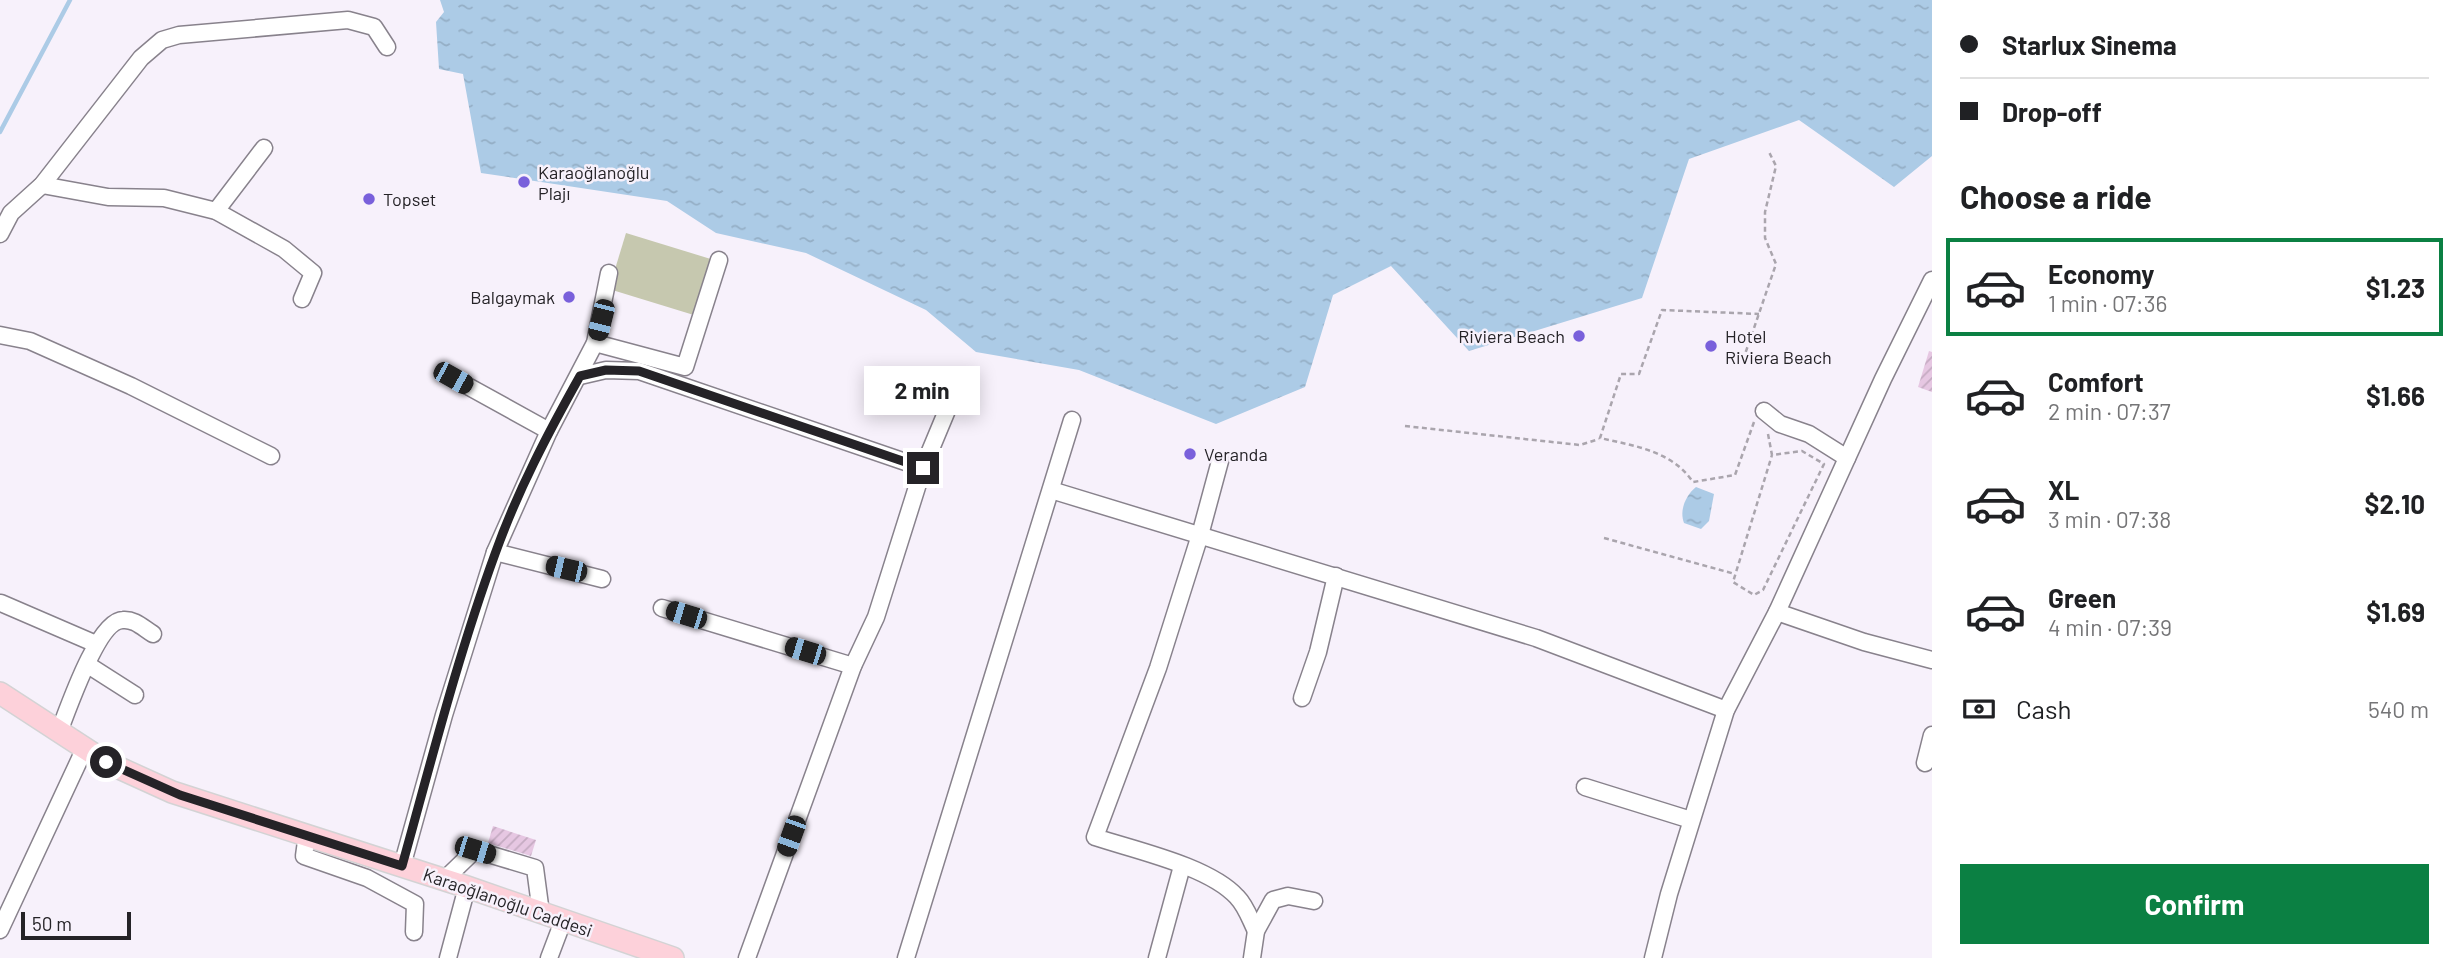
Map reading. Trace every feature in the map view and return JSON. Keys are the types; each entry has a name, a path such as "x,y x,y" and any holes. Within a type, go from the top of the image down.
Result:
{"main road":[{"name":"Karaoğlanoğlu Caddesi","path":"2,699 85,750 137,778 180,795 307,834 563,920 631,952 673,958"}],"street":[{"path":"0,234 11,213 42,185 141,58 162,40 179,35 348,20 374,27 387,47"},
{"path":"216,211 264,148"},
{"path":"42,185 108,197 164,198 216,211 284,249 313,274 302,299"},
{"path":"595,343 685,367 719,260"},
{"path":"402,866 444,715 495,552 550,431 595,343 609,273"},
{"path":"1653,958 1690,820 1726,710 1777,612 1932,280"},
{"path":"0,335 30,341 131,386 271,456"},
{"path":"580,376 606,370 639,371 923,468"},
{"path":"453,378 550,431"},
{"path":"747,958 853,666 876,617 923,468 953,396"},
{"path":"1763,416 1809,434 1847,458"},
{"path":"906,958 1072,420"},
{"path":"1220,461 1158,668 1095,837 1182,866 1214,880 1236,895 1256,930"},
{"path":"1051,491 1536,638 1726,710"},
{"path":"495,552 601,579"},
{"path":"1302,698 1318,652 1336,576"},
{"path":"1,603 96,644"},
{"path":"662,608 853,666"},
{"path":"1777,612 1864,642 1932,660"},
{"path":"59,732 96,644 110,625 120,619 134,621 153,634"},
{"path":"88,665 135,695"},
{"path":"1925,763 1932,735"},
{"path":"0,930 85,750"},
{"path":"1586,787 1690,820"},
{"path":"307,834 304,856 367,877 415,904 414,932"},
{"path":"444,880 475,850 535,868 541,913"},
{"path":"367,877 372,856"},
{"path":"1157,958 1182,866"},
{"path":"448,958 467,887"},
{"path":"1252,958 1256,930 1266,906 1276,898 1288,896 1314,901"},
{"path":"549,958 563,920"}],"path":[{"path":"1743,360 1776,264 1765,238 1765,212 1776,166 1769,152"},
{"path":"1600,438 1621,374 1639,374 1662,310 1759,314"},
{"path":"1405,426 1580,445 1600,438 1653,451 1686,471 1693,482 1735,475 1763,416"},
{"path":"1763,416 1772,455 1733,582 1754,596 1763,590 1824,464 1802,451 1772,455"},
{"path":"1604,538 1735,574"}],"green space":[{"path":"626,233 714,260 697,316 609,289"}],"water":[{"path":"440,0 1932,0 1932,156 1894,187 1799,120 1689,159 1642,298 1469,351 1391,266 1333,295 1305,387 1216,424 1079,370 976,352 926,310 806,253 716,233 667,201 481,173 463,74 439,69 436,22 444,12"},
{"path":"1696,487 1714,494 1709,521 1701,529 1684,523 1682,513 1684,503"}],"building":[{"path":"1929,351 1932,352 1932,392 1918,387"},
{"path":"493,826 536,840 531,856 488,843"}],"waterway":[{"path":"0,132 70,0"}],"place":[{"name":"Karaoğlanoğlu Plajı","path":"524,182"},
{"name":"Topset","path":"369,199"},
{"name":"Balgaymak","path":"569,297"},
{"name":"Riviera Beach","path":"1579,336"},
{"name":"Hotel Riviera Beach","path":"1711,346"},
{"name":"Veranda","path":"1190,454"}],"route":[{"path":"106,762 180,795 402,866 444,715 495,552 550,431 580,376 606,370 639,371 923,468"}]}
